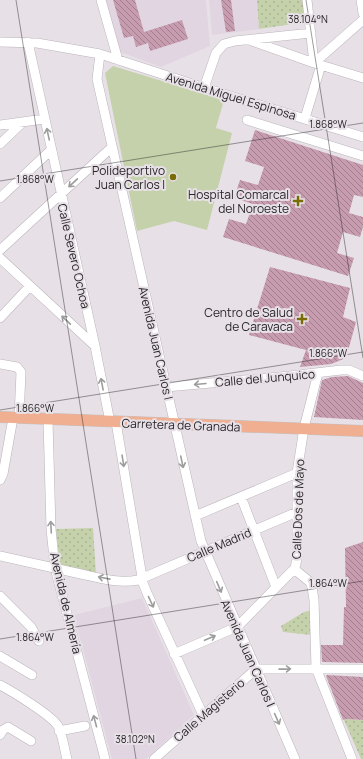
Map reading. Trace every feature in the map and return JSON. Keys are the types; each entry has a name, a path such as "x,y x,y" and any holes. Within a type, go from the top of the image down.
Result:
{"main road":[{"name":"Carretera de Granada","path":"0,417 363,431"}],"street":[{"path":"101,0 118,60"},
{"path":"305,118 318,64 311,33 307,0"},
{"path":"360,0 363,13"},
{"path":"318,64 363,20"},
{"path":"204,88 216,53 224,44 311,33"},
{"path":"249,40 363,78"},
{"name":"Avenida Miguel Espinosa","path":"0,42 28,42 100,54 363,137"},
{"name":"Calle Severo Ochoa","path":"28,42 60,194 113,422 142,578 146,593 203,715"},
{"name":"Avenida Juan Carlos I","path":"100,54 97,79 204,551 295,759"},
{"path":"0,125 44,119"},
{"path":"246,120 363,156"},
{"path":"0,144 23,122"},
{"path":"0,250 112,146"},
{"path":"0,198 51,150"},
{"path":"0,258 95,346"},
{"path":"0,318 30,286"},
{"path":"0,364 17,367 21,372 16,418 3,474 0,480"},
{"name":"Calle del Junquico","path":"166,387 341,370 349,370 363,376"},
{"name":"Calle Dos de Mayo","path":"174,654 237,627 294,569 297,559 297,473 304,428 318,373"},
{"name":"Avenida de Almería","path":"48,420 51,529 55,568 105,759"},
{"path":"195,516 297,473"},
{"path":"241,497 276,587"},
{"name":"Calle Madrid","path":"0,556 125,582 142,578 297,512"},
{"path":"294,569 310,582 312,587 314,600 316,668 352,759"},
{"path":"0,596 3,604 31,627 39,641"},
{"path":"0,656 32,675"},
{"name":"Calle Magisterio","path":"154,759 256,669 363,669"},
{"path":"0,685 54,722 60,731 67,759"},
{"path":"60,731 85,726"},
{"path":"0,735 3,730 8,727 31,741"}],"shaded area":[{"path":"105,0 206,0 210,46 161,67 120,52"},
{"path":"209,0 257,0 259,29 212,35"},
{"path":"142,598 194,715 146,759 112,759 74,615"}],"green space":[{"path":"257,0 303,0 306,22 259,29"},
{"name":"Polideportivo Juan Carlos I","path":"113,66 224,100 216,128 232,133 207,230 174,221 137,231 105,73"},
{"path":"93,528 96,574 60,566 56,529"},
{"path":"312,610 312,635 283,632 281,626 304,612"},
{"path":"344,720 363,720 363,759 361,759"}],"building":[{"path":"113,0 135,0 144,32 182,20 188,39 150,51 148,43 136,47 133,36 124,38"},
{"path":"221,0 231,0 235,31 226,32"},
{"name":"Hospital Comarcal del Noroeste","path":"255,130 363,165 363,197 354,195 349,213 363,217 363,227 360,237 343,232 337,253 354,258 348,276 223,237 229,219 246,224 253,204 234,198 240,180 258,185 264,167 245,161"},
{"name":"Centro de Salud de Caravaca","path":"270,267 350,288 343,317 356,322 346,358 331,364 300,367 306,350 249,335"},
{"path":"348,376 363,383 363,420 314,417 322,380 332,377"},
{"path":"363,542 363,663 322,662 321,645 343,645 344,607 346,607 345,548"},
{"path":"326,676 363,677 363,720 343,720"}],"place":[{"name":"Polideportivo Juan Carlos I","path":"173,177"},
{"name":"Hospital Comarcal del Noroeste","path":"298,201"},
{"name":"Centro de Salud de Caravaca","path":"302,319"}]}
